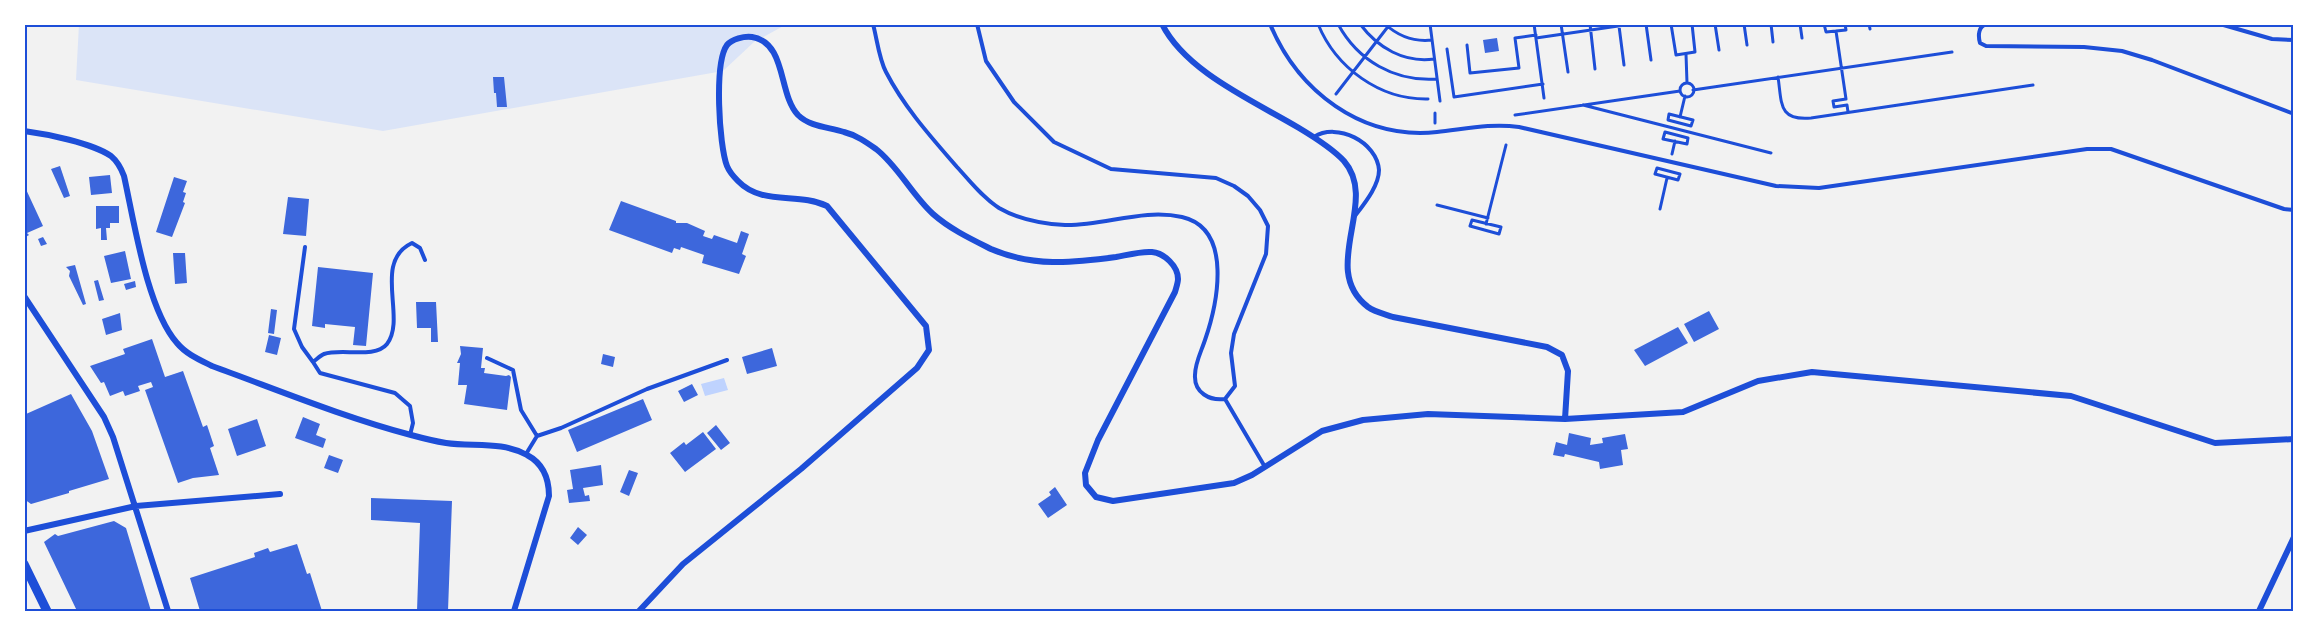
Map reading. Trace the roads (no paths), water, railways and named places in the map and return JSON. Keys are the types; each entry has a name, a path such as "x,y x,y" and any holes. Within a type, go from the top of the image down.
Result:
{"street":[{"path":"1162,24 1169,38 1184,55 1204,71 1314,137 1344,161 1355,187 1347,273 1357,297 1370,309 1393,318 1546,347 1562,355 1568,371 1565,419"},
{"path":"639,611 683,564 810,461 917,368 929,350 926,326 827,206 816,201 773,198 752,192 738,181 727,166 719,115 720,66 727,45 733,40 744,37 760,39 773,51 788,99 800,117 817,126 844,132 861,139 878,151 933,214 964,237 1021,260 1050,264 1076,263 1152,252 1166,257 1174,267 1178,278 1175,292 1098,441 1085,473 1086,485 1096,497 1113,501 1234,483 1265,467 1322,431 1364,420 1428,414 1565,419 1683,412 1758,381 1812,372 2071,396 2215,443 2294,439"},
{"path":"24,131 50,135 99,150 111,156 120,165 149,284 164,323 177,344 193,356 212,366 342,414 410,435 447,443 498,445 526,454 544,471 549,482 549,496 514,611"},
{"path":"24,296 104,417 136,506 168,611"},
{"path":"24,531 136,506 280,494"},
{"path":"2259,611 2294,537"},
{"path":"24,564 47,611"}],"lane":[{"path":"873,24 885,71 921,126 986,199 1002,209 1017,216 1048,224 1068,225 1144,215 1171,214 1186,218 1201,226 1211,238 1218,260 1218,282 1194,377 1198,389 1208,398 1225,399 1235,386 1231,353 1234,334 1266,254 1268,226 1260,210 1248,196 1234,186 1216,178 1111,168 1054,142 1014,102 986,61 976,24"},
{"path":"1270,24 1278,42 1302,78 1330,103 1356,120 1396,130 1436,132 1505,125 1776,186 1798,188 1818,188 2086,149 2111,149 2284,209 2294,210"},
{"path":"1987,24 1980,30 1978,36 1980,44 1986,46 2094,48 2122,51 2152,60 2294,114"},
{"path":"2220,24 2262,37 2294,40"},
{"path":"1314,137 1322,132 1333,131 1349,135 1364,143 1376,157 1379,172 1376,183 1354,216"},
{"path":"314,362 324,354 379,351 387,344 392,332 392,275 396,256 403,247 412,243 420,248 425,260"},
{"path":"305,247 294,329 302,347 320,373 395,393 410,406 413,423 410,435"},
{"path":"487,358 513,370 521,410 537,436"},
{"path":"526,454 537,436 561,428 647,389 727,360"},
{"path":"1225,399 1265,467"}],"water":[{"path":"724,378 728,390 705,396 701,384"}]}
